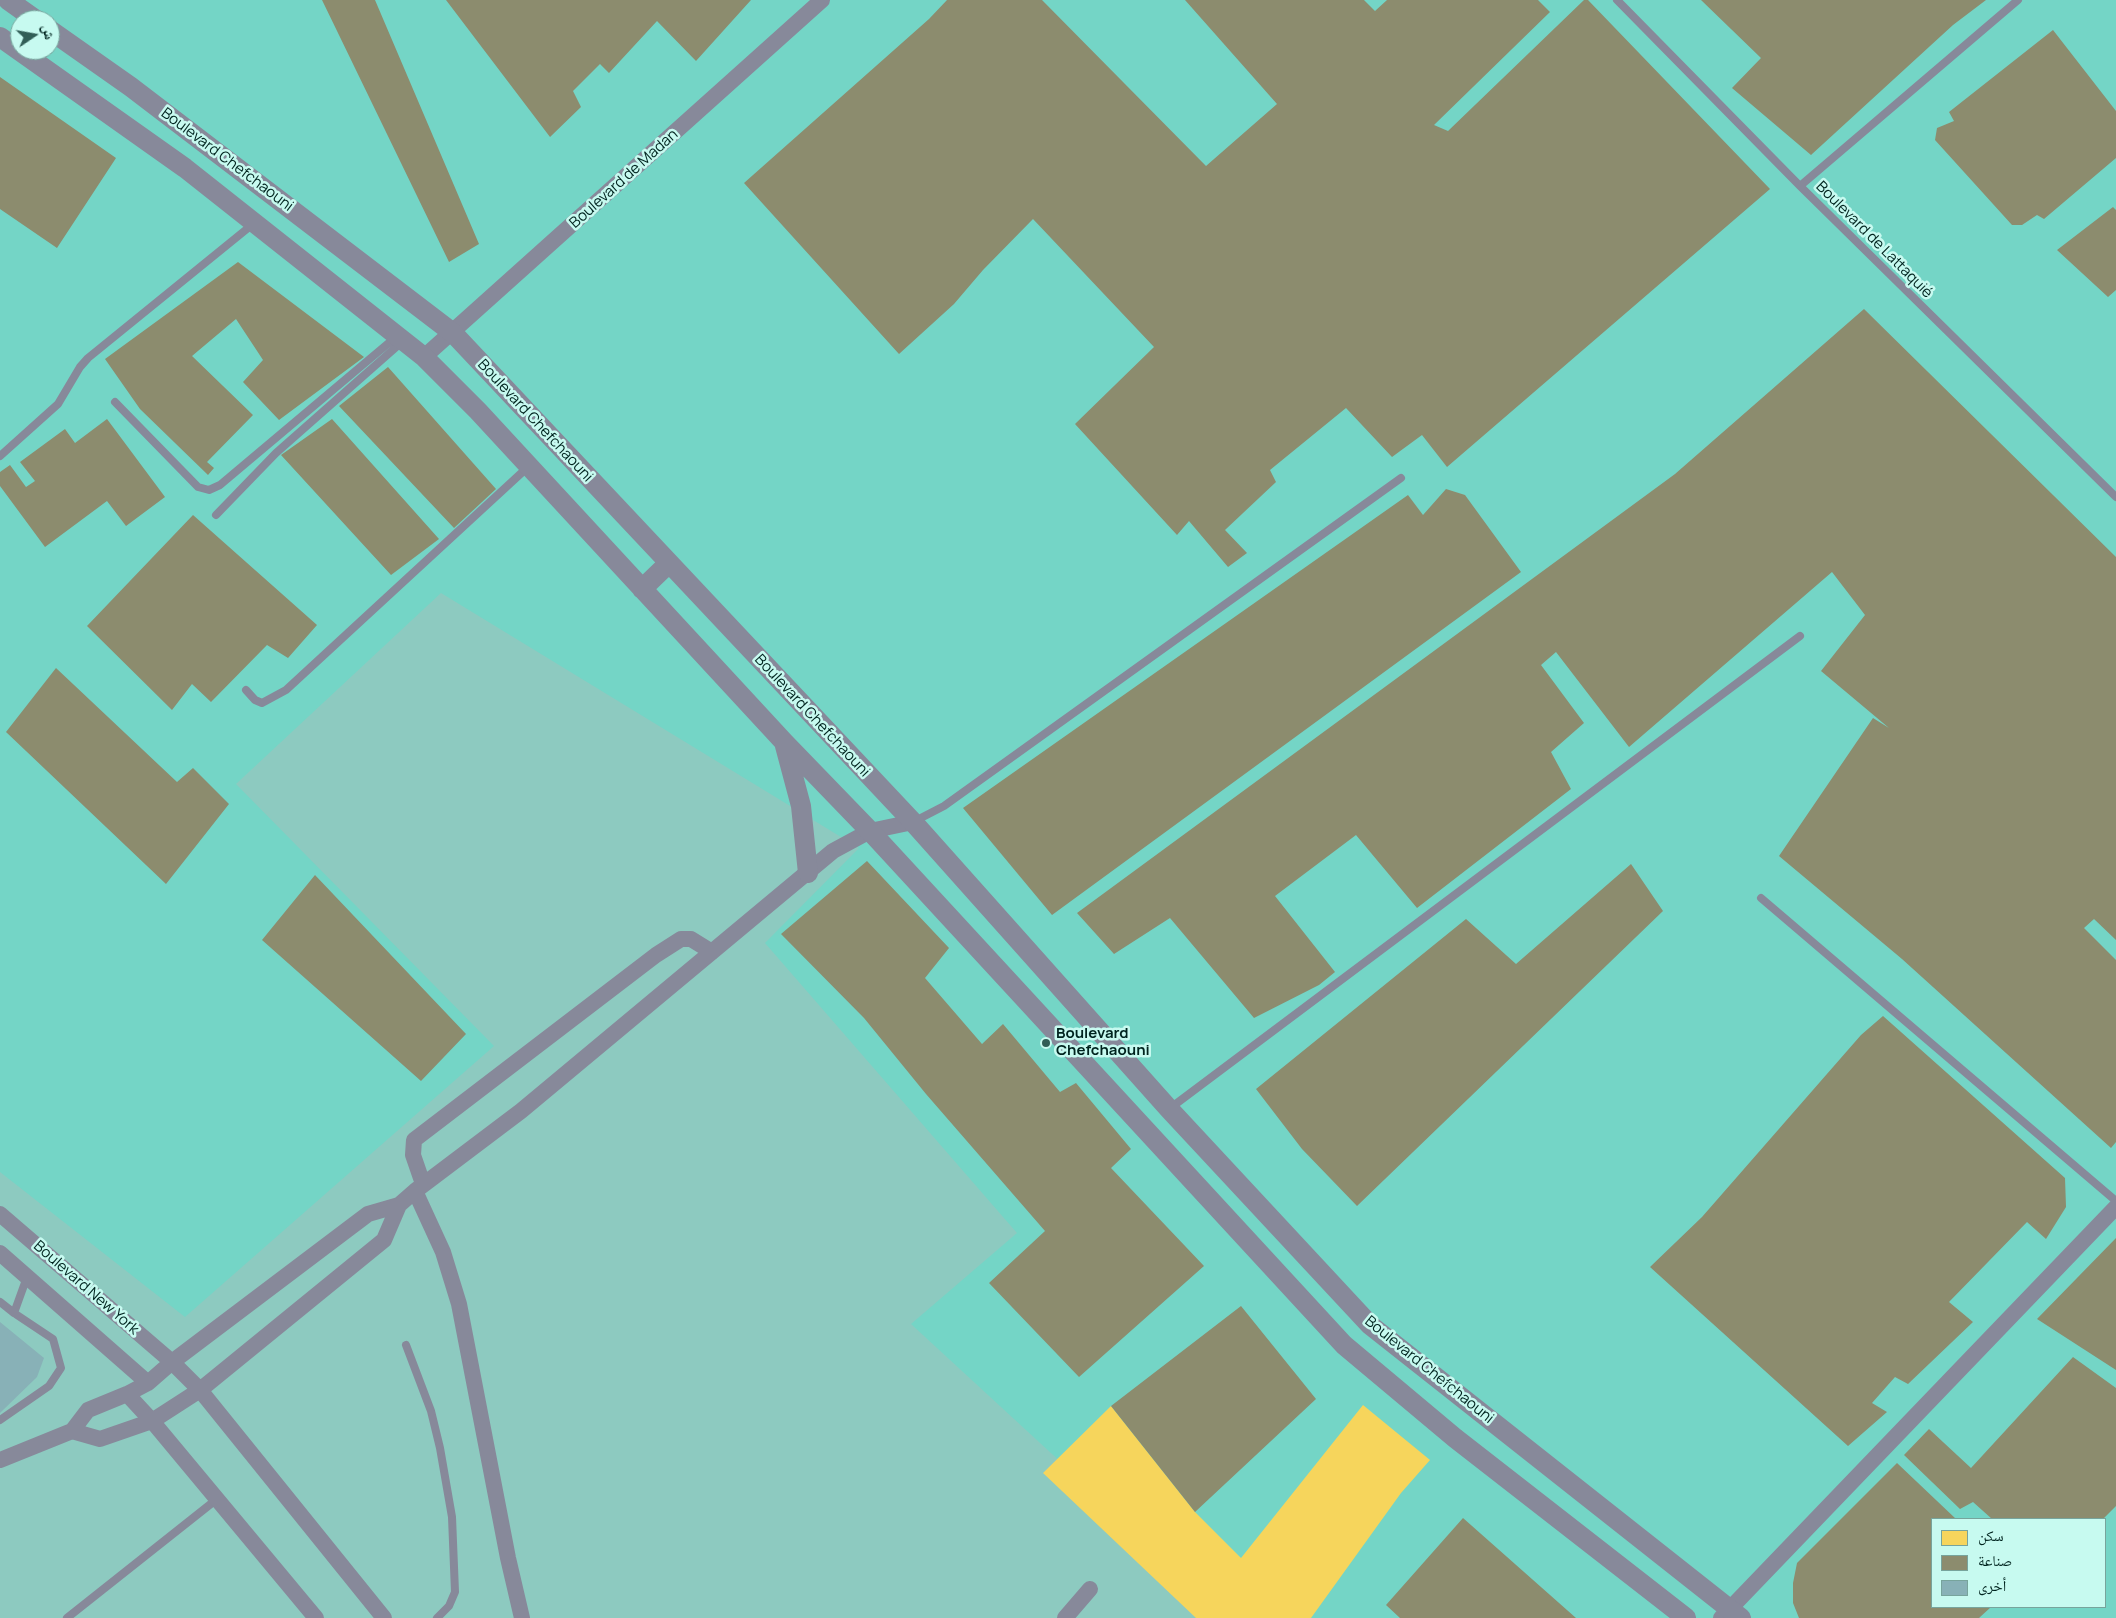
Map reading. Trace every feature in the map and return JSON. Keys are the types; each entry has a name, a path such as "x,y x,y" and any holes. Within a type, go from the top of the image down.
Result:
{"street":[{"path":"8,0 22,10"},
{"name":"Boulevard de Madan","path":"424,357 822,0"},
{"path":"0,37 185,168 424,357 529,466 784,742 870,832 1344,1345 1455,1438 1686,1618"},
{"name":"Boulevard Chefchaouni","path":"60,37 132,87 453,333 913,822 1169,1109 1370,1325 1731,1615"},
{"path":"42,66 44,60"},
{"path":"642,589 669,563"},
{"path":"784,742 801,806 808,873"},
{"path":"0,1460 72,1431 88,1410 128,1394 148,1382 368,1214 399,1205 520,1112 808,873 833,850 870,832 913,822"},
{"path":"522,1618 508,1558 459,1304 443,1252 419,1188 413,1154 414,1140 656,955 681,939 691,938 712,952"},
{"path":"72,1431 100,1439 152,1421 200,1390 384,1240 399,1205"},
{"path":"1731,1615 2116,1208"},
{"name":"Boulevard New York","path":"0,1214 172,1362 200,1390 384,1618"},
{"name":"Boulevard New York","path":"0,1253 148,1382"},
{"path":"128,1394 316,1618"},
{"path":"1065,1618 1090,1589"}],"lane":[{"name":"Boulevard de Lattaquié","path":"1617,0 1800,186 2116,497"},
{"path":"1800,186 2018,0"},
{"path":"0,456 58,404 88,358 254,223"},
{"path":"115,402 198,487 203,490 215,489 267,444 400,339"},
{"path":"216,515 276,453 400,339"},
{"path":"267,444 276,453"},
{"path":"246,690 255,700 262,703 286,690 529,466"},
{"path":"913,822 944,806 1401,478"},
{"path":"1169,1109 1800,636"},
{"path":"1761,898 2116,1201"},
{"path":"14,1313 27,1277"},
{"path":"0,1302 53,1339 61,1368 49,1386 0,1420"},
{"path":"406,1345 433,1420 442,1458 452,1517 455,1592 449,1606 437,1618"},
{"path":"67,1618 217,1499"}],"shaded area":[{"path":"0,0 2116,0 2116,1618 1225,1618 1065,1466 911,1324 1017,1233 765,943 859,848 441,593 236,784 494,1046 185,1317 0,1172"}],"building: سكن":[{"path":"1363,1405 1430,1460 1401,1493 1311,1618 1196,1618 1043,1473 1111,1406 1195,1512 1241,1558"}],"building: صناعة":[{"path":"322,0 375,0 479,244 449,262"},
{"path":"446,0 751,0 696,61 657,21 609,73 600,64 573,91 581,107 550,137"},
{"path":"947,0 1042,0 1206,166 1277,104 1185,0 1364,0 1375,11 1387,0 1538,0 1550,12 1434,125 1448,131 1584,0 1588,0 1770,189 1447,467 1422,435 1392,457 1346,408 1270,470 1276,482 1225,530 1247,553 1228,567 1189,521 1177,535 1075,424 1154,347 1033,219 983,270 954,304 899,354 744,183 929,19"},
{"path":"1701,0 1986,0 1953,25 1811,155 1732,88 1761,58"},
{"path":"2053,30 2116,111 2116,158 2044,219 2037,215 2022,225 2012,225 1935,140 1937,128 1954,121 1949,112"},
{"path":"0,77 116,158 57,248 0,209"},
{"path":"2113,207 2116,210 2116,290 2108,297 2057,250"},
{"path":"238,262 364,357 279,420 243,382 263,360 236,319 192,356 253,415 207,462 214,468 208,475 140,409 105,359"},
{"path":"1864,309 2116,557 2116,940 2094,919 2084,928 2116,960 2116,1142 2111,1148 1902,959 1779,856 1873,718 1889,728 1821,671 1865,615 1832,572 1629,747 1556,652 1541,665 1584,723 1551,752 1571,789 1417,908 1356,835 1275,896 1335,972 1319,985 1254,1018 1170,918 1114,954 1077,913 1675,474"},
{"path":"388,367 496,489 454,528 339,406"},
{"path":"107,419 165,497 126,526 107,501 45,547 0,486 0,472 10,465 26,487 35,481 20,462 65,429 75,443"},
{"path":"332,419 439,539 391,575 281,455"},
{"path":"1446,489 1465,495 1521,572 1052,915 963,808 1408,495 1423,515"},
{"path":"193,515 317,625 288,658 267,645 211,702 192,684 172,710 87,626"},
{"path":"56,668 177,782 193,768 229,804 166,884 6,732"},
{"path":"867,861 949,948 925,978 982,1044 1003,1024 1060,1092 1076,1083 1131,1149 1111,1168 1204,1266 1079,1377 989,1283 1045,1231 926,1094 864,1018 781,934"},
{"path":"1631,864 1663,911 1357,1206 1302,1149 1256,1089 1466,919 1516,964"},
{"path":"315,875 466,1034 421,1081 262,940"},
{"path":"1883,1016 2065,1178 2066,1207 2046,1239 2027,1222 1949,1302 1973,1322 1908,1384 1895,1377 1872,1403 1887,1412 1848,1446 1650,1267 1702,1217 1861,1035"},
{"path":"2116,1238 2116,1370 2037,1319"},
{"path":"1241,1306 1316,1399 1195,1512 1111,1406"},
{"path":"2073,1357 2116,1388 2116,1506 2104,1518 1991,1518 1973,1502 1960,1509 1904,1455 1929,1429 1971,1468"},
{"path":"1897,1463 1955,1518 1931,1518 1931,1608 1990,1608 1979,1618 1799,1618 1793,1603 1793,1583 1797,1563"},
{"path":"1463,1518 1576,1618 1400,1618 1386,1605"}],"building: أخرى":[{"path":"0,1322 44,1358 37,1377 0,1413"}],"place":[{"name":"Boulevard Chefchaouni","path":"1046,1043"}]}
